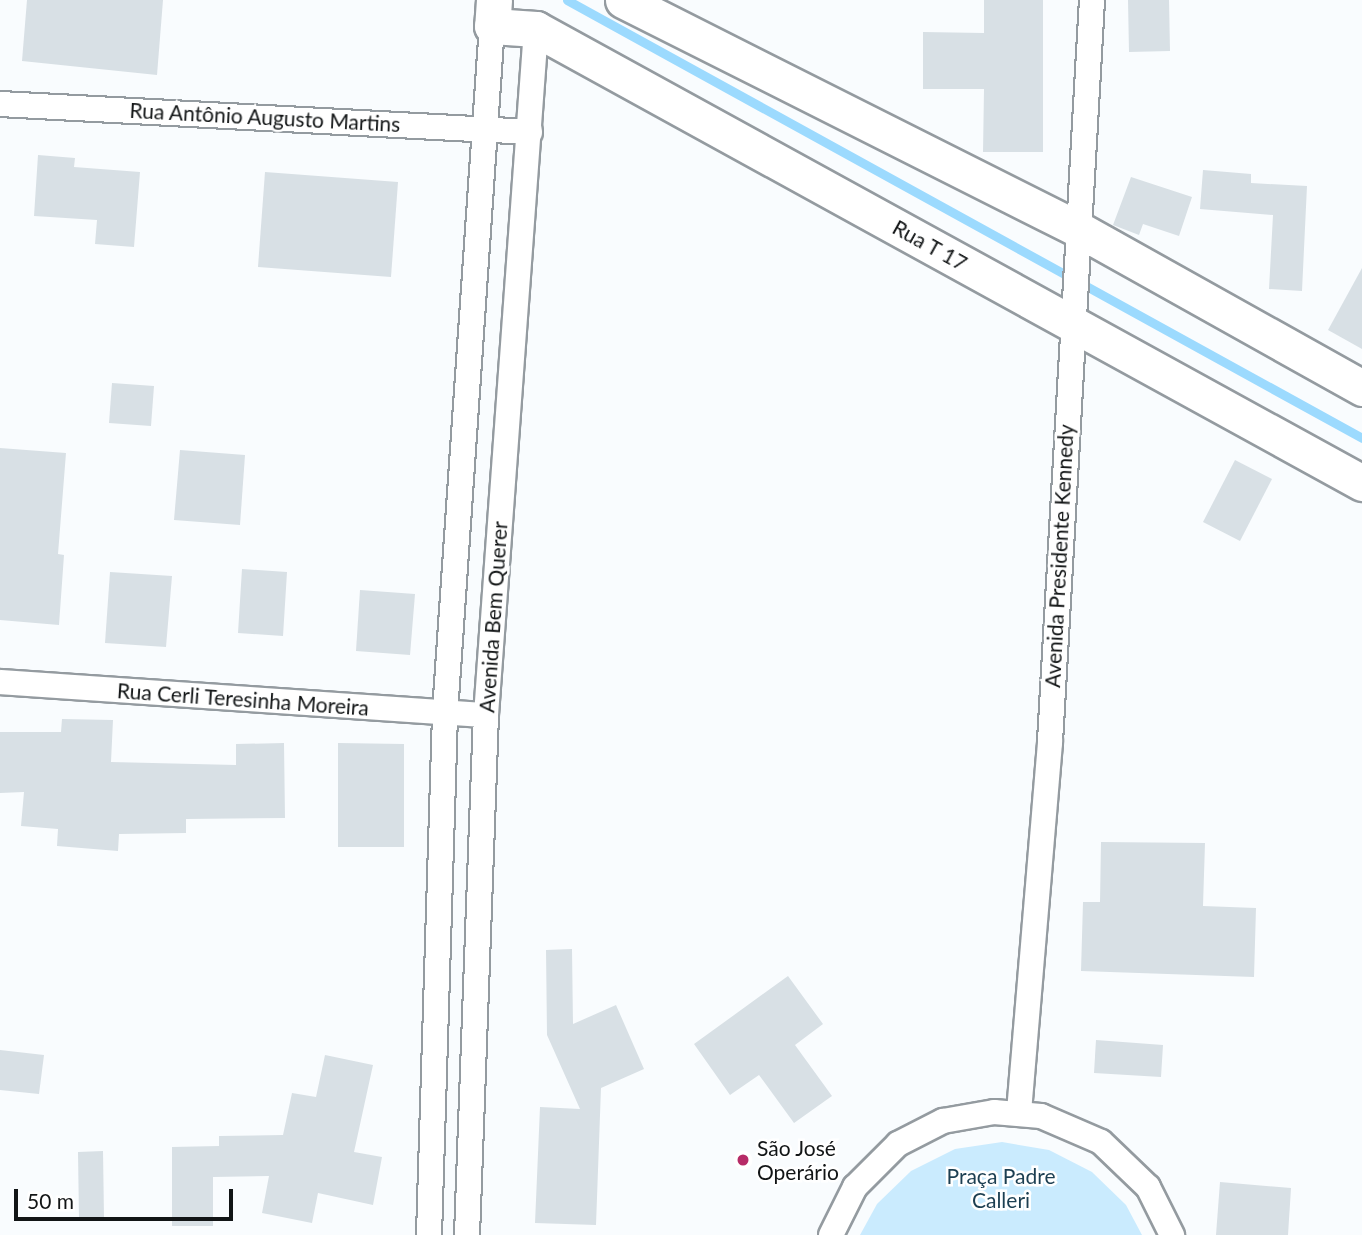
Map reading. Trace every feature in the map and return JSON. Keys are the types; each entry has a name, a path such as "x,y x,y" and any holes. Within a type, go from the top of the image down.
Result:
{"street":[{"path":"623,0 1076,228 1362,388"},
{"name":"Avenida Presidente Kennedy","path":"1019,1112 1050,742 1070,322 1092,0"},
{"name":"Rua T 17","path":"493,13 536,15 1070,322 1362,483"},
{"name":"Avenida Bem Querer","path":"429,1235 444,713 488,129 493,13"},
{"name":"Avenida Bem Querer","path":"467,1235 486,715 530,132 536,15"},
{"name":"Rua Antônio Augusto Martins","path":"0,104 530,132"},
{"name":"Rua Cerli Teresinha Moreira","path":"0,682 486,715"},
{"path":"831,1235 855,1186 898,1144 920,1131 968,1115 1019,1112 1082,1130 1119,1155 1157,1200 1172,1235"}],"green space":[{"name":"Praça Padre Calleri","path":"1002,1142 1049,1150 1092,1172 1126,1205 1142,1235 860,1235 877,1204 911,1171 955,1149"}],"building":[{"path":"27,0 163,0 157,75 22,61"},
{"path":"984,0 1043,0 1043,152 983,152 984,89 923,89 923,32 984,33"},
{"path":"1128,0 1169,0 1170,51 1129,52"},
{"path":"38,155 75,158 74,167 140,172 134,247 95,244 97,220 34,216"},
{"path":"1203,170 1251,174 1251,183 1307,186 1302,291 1269,289 1273,215 1200,209"},
{"path":"265,172 398,182 391,277 258,267"},
{"path":"1131,177 1192,197 1179,236 1143,224 1139,235 1113,225"},
{"path":"1362,268 1362,349 1328,330"},
{"path":"112,383 154,386 151,426 109,423"},
{"path":"0,448 66,453 58,554 64,555 59,625 0,620"},
{"path":"180,450 245,455 240,525 174,520"},
{"path":"1235,460 1272,479 1240,541 1203,522"},
{"path":"242,569 287,572 283,636 238,633"},
{"path":"110,572 172,576 166,647 105,643"},
{"path":"360,590 415,594 410,655 356,651"},
{"path":"62,719 113,720 111,762 236,765 236,744 284,743 285,818 186,819 186,833 119,834 118,851 57,846 58,829 21,826 24,792 0,793 0,732 61,732"},
{"path":"338,743 404,744 404,847 338,847"},
{"path":"1101,842 1205,843 1203,906 1256,908 1254,977 1081,971 1083,902 1100,902"},
{"path":"572,949 573,1024 616,1005 644,1069 601,1088 596,1225 535,1223 540,1107 580,1109 547,1035 546,950"},
{"path":"788,976 823,1024 795,1045 832,1096 794,1123 759,1075 730,1095 694,1044"},
{"path":"1096,1040 1163,1045 1161,1077 1094,1073"},
{"path":"0,1050 44,1055 39,1094 0,1090"},
{"path":"325,1055 373,1065 354,1152 382,1157 373,1205 318,1193 312,1223 262,1213 269,1176 213,1177 213,1226 172,1226 172,1147 219,1146 219,1136 283,1135 292,1093 316,1097"},
{"path":"103,1151 104,1218 79,1219 78,1152"},
{"path":"1220,1182 1291,1188 1288,1235 1216,1235"}],"waterway":[{"path":"567,0 1362,438"}],"place":[{"name":"São José Operário","path":"743,1160"}]}
